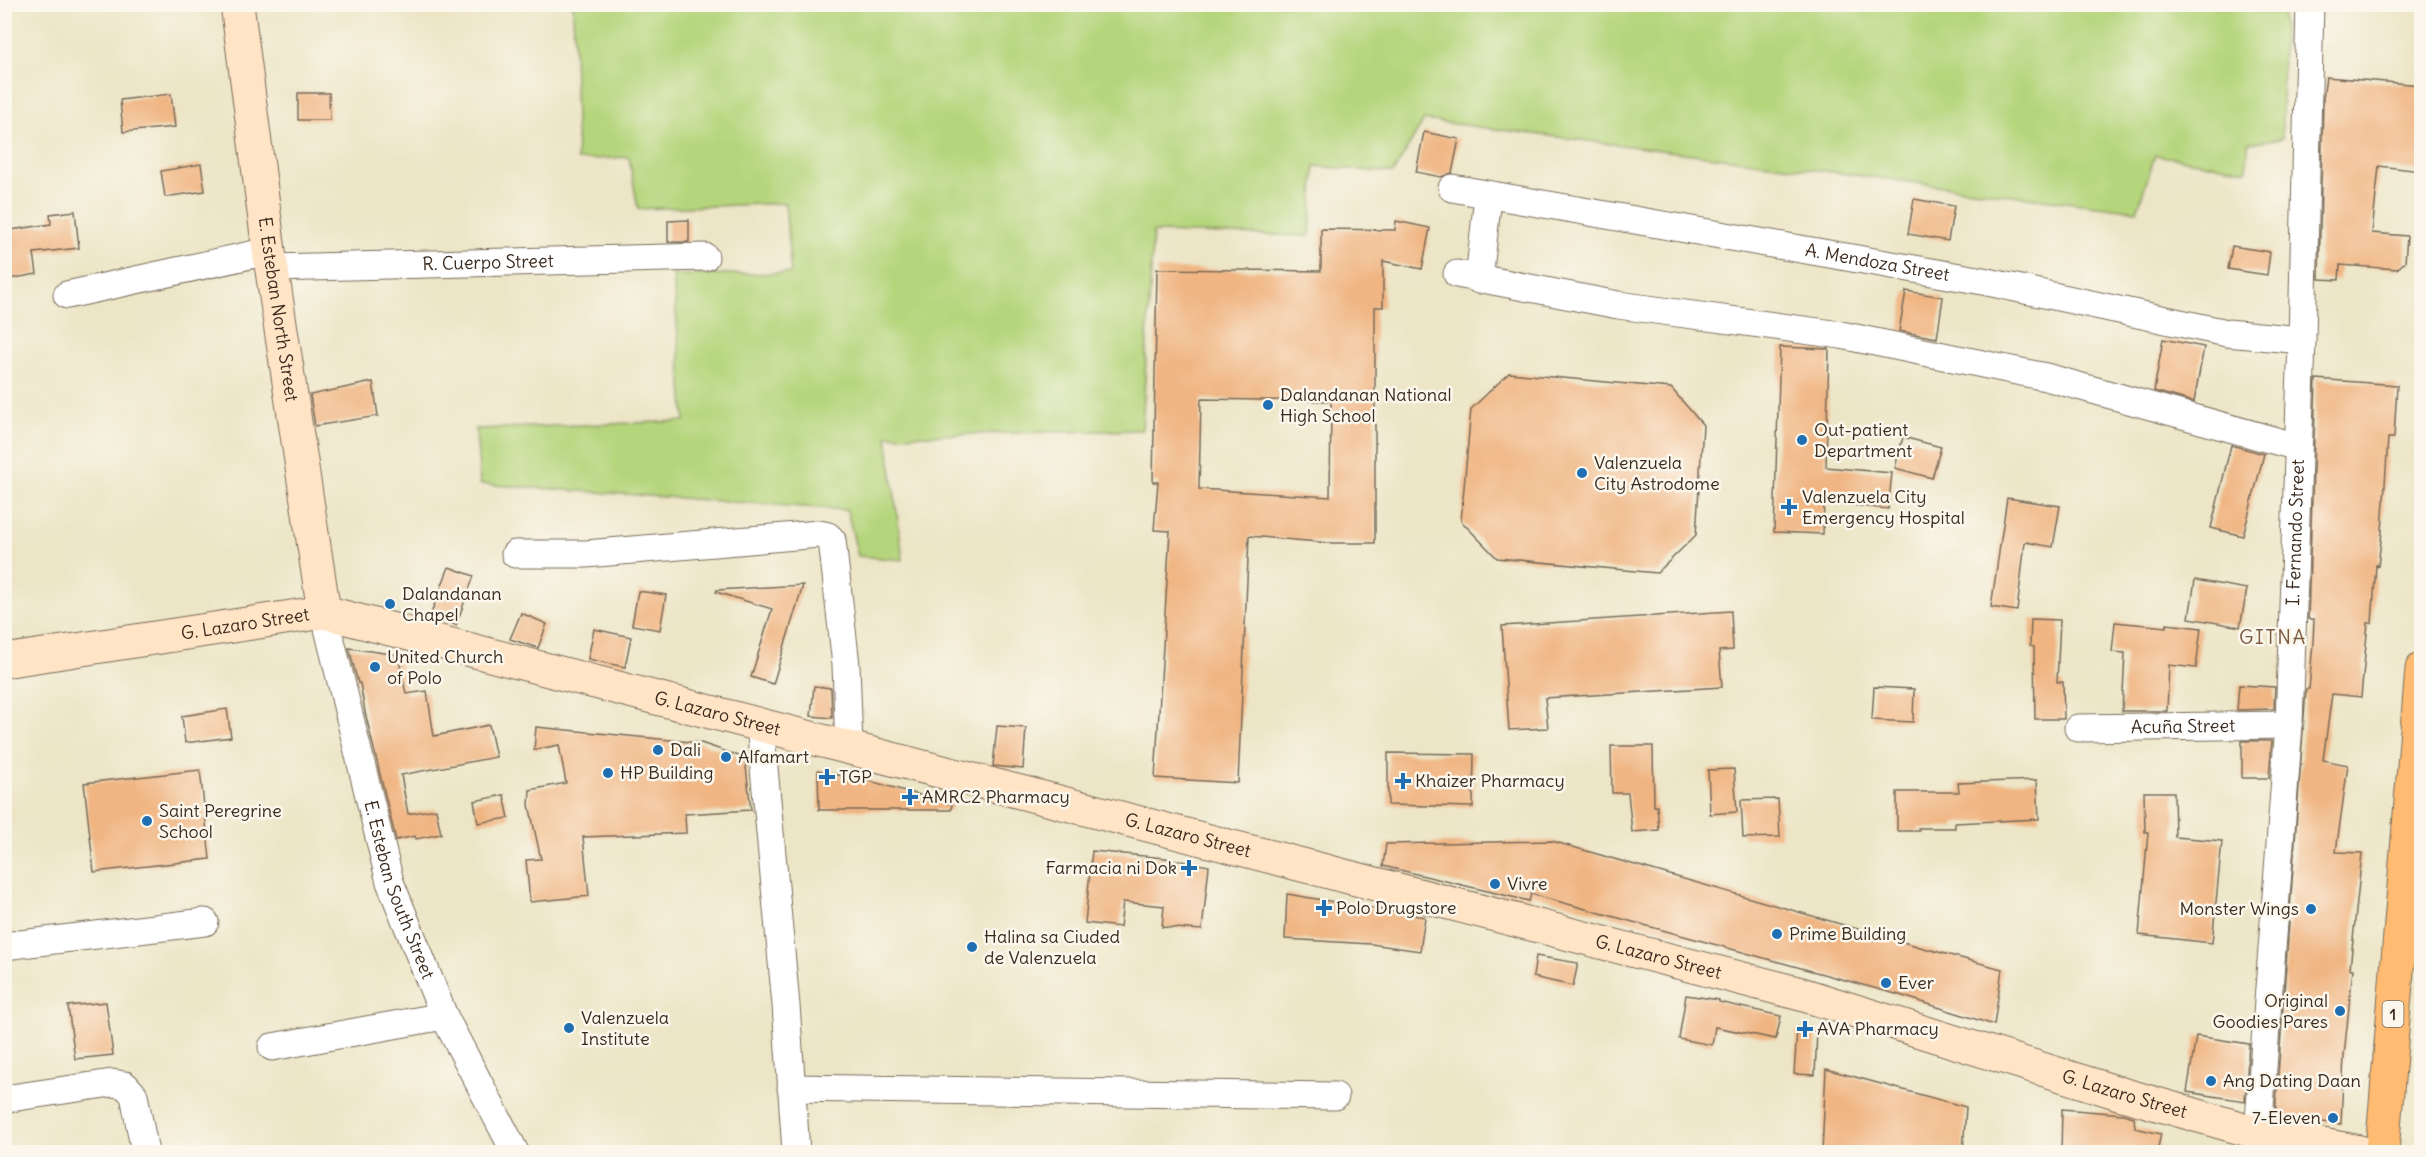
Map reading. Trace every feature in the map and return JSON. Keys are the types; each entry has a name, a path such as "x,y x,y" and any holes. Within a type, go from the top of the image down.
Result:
{"highway":[{"name":"1","path":"2382,1152 2413,877 2421,669"}],"street":[{"name":"E. Esteban North Street","path":"237,4 271,260 324,612"},
{"name":"I. Fernando Street","path":"2258,1133 2289,725 2310,4"},
{"name":"A. Mendoza Street","path":"1452,188 1983,280 2227,333 2302,340"},
{"path":"1488,195 1468,277 1618,305 1841,335 2035,375 2298,447"},
{"name":"R. Cuerpo Street","path":"67,295 271,260 705,257"},
{"path":"515,554 586,554 819,534 828,536 832,540 846,665 849,748"},
{"name":"G. Lazaro Street","path":"4,661 324,612 1802,994 2122,1094 2258,1133 2360,1152"},
{"name":"E. Esteban South Street","path":"324,612 390,882 444,1016 515,1152"},
{"path":"760,725 796,1152"},
{"name":"Acuña Street","path":"2078,728 2289,725"},
{"path":"4,946 205,922"},
{"path":"272,1047 444,1016"},
{"path":"4,1099 112,1083 125,1085 134,1095 146,1152"},
{"path":"791,1088 1335,1096"}],"green space":[{"path":"2199,4 2283,14 2282,138 2248,143 2247,170 2155,155 2137,211 1424,120 1393,173 1315,166 1310,236 1153,232 1142,430 887,436 903,560 858,556 847,510 480,484 476,429 685,421 673,275 791,273 785,203 638,209 629,157 577,160 573,5"}],"building":[{"path":"2326,77 2421,85 2421,171 2379,166 2372,233 2407,236 2405,262 2397,269 2340,265 2339,280 2319,279 2323,99"},
{"path":"298,93 329,93 330,120 298,120"},
{"path":"171,94 175,127 123,132 120,100"},
{"path":"1424,132 1459,139 1452,173 1441,177 1416,172"},
{"path":"201,164 205,191 165,197 161,171"},
{"path":"1914,199 1954,206 1948,241 1908,234"},
{"path":"75,211 79,248 34,253 37,274 4,280 4,231 51,224 50,214"},
{"path":"689,220 689,242 668,242 668,221"},
{"name":"Dalandanan National High School","path":"1396,221 1430,228 1422,269 1383,261 1383,307 1375,307 1375,543 1330,543 1249,536 1238,783 1155,778 1170,531 1154,530 1158,482 1153,482 1157,269 1321,271 1321,229 1395,230","holes":["1201,399 1331,401 1330,497 1199,489"]},
{"path":"2232,246 2270,252 2267,275 2228,269"},
{"path":"1906,291 1943,297 1937,338 1899,331"},
{"path":"2163,339 2204,347 2194,402 2154,391"},
{"name":"Out-patient Department","path":"1780,347 1829,349 1826,467 1892,473 1888,509 1824,502 1823,534 1774,532"},
{"name":"Valenzuela City Astrodome","path":"1509,373 1671,388 1703,425 1696,535 1657,573 1497,558 1461,521 1471,409"},
{"path":"2316,379 2397,385 2394,438 2388,438 2382,532 2378,566 2376,565 2372,623 2368,623 2361,697 2332,694 2323,760 2348,765 2336,852 2362,853 2350,969 2353,969 2344,1055 2341,1124 2275,1117 2306,689 2309,689 2313,643 2314,619 2308,619"},
{"path":"373,382 378,416 315,426 310,395"},
{"path":"1903,437 1941,447 1932,478 1895,468"},
{"path":"2231,445 2264,454 2243,536 2211,528"},
{"path":"2007,498 2060,506 2053,547 2025,542 2017,611 1991,607"},
{"path":"449,567 474,576 456,625 430,616"},
{"path":"2195,580 2247,589 2240,627 2189,618"},
{"path":"803,585 773,684 751,677 772,609 716,592 717,590"},
{"path":"638,591 666,595 660,630 632,625"},
{"path":"1731,611 1733,650 1719,651 1722,687 1545,698 1548,728 1509,730 1502,626"},
{"path":"521,613 547,624 538,648 510,639"},
{"path":"2031,619 2060,620 2057,682 2063,682 2064,719 2035,719 2034,647 2030,646"},
{"path":"2115,622 2201,628 2196,668 2169,665 2167,711 2122,711 2125,653 2112,652"},
{"path":"594,629 631,637 625,667 588,659"},
{"path":"349,648 398,655 406,694 427,691 434,736 489,725 496,757 401,775 408,814 436,809 441,834 396,840 360,683 358,683"},
{"path":"2239,685 2275,687 2274,709 2237,710"},
{"path":"814,686 831,688 832,718 811,716"},
{"path":"1874,687 1914,689 1913,722 1872,720"},
{"path":"227,709 231,737 185,743 182,716"},
{"path":"997,726 1026,728 1023,769 993,766"},
{"name":"HP Building","path":"536,727 701,743 745,758 751,810 685,814 686,833 583,837 589,896 530,902 526,860 541,859 529,805 530,790 566,783 559,745 534,750"},
{"path":"2242,741 2272,741 2269,778 2242,778"},
{"path":"1611,746 1653,746 1654,806 1657,806 1659,830 1632,832 1628,793 1612,793"},
{"path":"1388,753 1474,754 1473,807 1388,805"},
{"path":"1734,769 1737,812 1710,814 1708,770"},
{"name":"Saint Peregrine School","path":"200,770 210,859 94,872 84,783"},
{"path":"818,770 866,782 866,780 952,804 951,810 819,810"},
{"path":"2037,780 2039,819 1955,823 1955,828 1918,828 1919,831 1897,831 1897,792 1959,792 1958,783"},
{"path":"2144,792 2174,792 2175,837 2222,841 2212,943 2139,935 2148,832 2145,832"},
{"path":"504,795 509,818 478,823 474,801"},
{"path":"1778,799 1780,837 1743,838 1741,800"},
{"name":"Prime Building","path":"1552,841 2002,969 1994,1025 1903,996 1531,894 1529,901 1383,866 1386,844"},
{"path":"1092,851 1165,858 1209,866 1202,930 1162,927 1164,906 1123,902 1120,927 1085,923"},
{"path":"1287,894 1425,917 1420,951 1371,944 1285,939"},
{"path":"1536,956 1578,963 1573,986 1533,977"},
{"path":"1686,995 1719,1000 1719,1002 1781,1016 1776,1039 1715,1027 1712,1045 1679,1039"},
{"path":"106,1002 113,1055 75,1059 68,1006"},
{"path":"1797,1030 1817,1031 1815,1075 1794,1074"},
{"path":"2196,1036 2249,1044 2245,1101 2187,1092"},
{"path":"1826,1069 1966,1107 1963,1152 1822,1152"},
{"path":"2062,1109 2134,1117 2135,1128 2161,1134 2157,1152 2061,1152"}],"place":[{"name":"Dalandanan National High School","path":"1268,405"},
{"name":"Out-patient Department","path":"1802,440"},
{"name":"Valenzuela City Astrodome","path":"1582,473"},
{"name":"Valenzuela City Emergency Hospital","path":"1789,507"},
{"name":"Dalandanan Chapel","path":"390,604"},
{"name":"United Church of Polo","path":"375,667"},
{"name":"Dali","path":"658,750"},
{"name":"Alfamart","path":"726,757"},
{"name":"HP Building","path":"608,773"},
{"name":"TGP","path":"827,777"},
{"name":"Khaizer Pharmacy","path":"1403,781"},
{"name":"AMRC2 Pharmacy","path":"910,797"},
{"name":"Saint Peregrine School","path":"147,821"},
{"name":"Farmacia ni Dok","path":"1189,868"},
{"name":"Vivre","path":"1495,884"},
{"name":"Polo Drugstore","path":"1324,908"},
{"name":"Monster Wings","path":"2311,909"},
{"name":"Prime Building","path":"1777,934"},
{"name":"Halina sa Ciuded de Valenzuela","path":"972,947"},
{"name":"Ever","path":"1886,983"},
{"name":"Original Goodies Pares","path":"2340,1011"},
{"name":"Valenzuela Institute","path":"569,1028"},
{"name":"AVA Pharmacy","path":"1805,1029"},
{"name":"Ang Dating Daan","path":"2211,1081"},
{"name":"7-Eleven","path":"2333,1118"}],"district":[{"name":"GITNA","path":"2273,637"}]}
